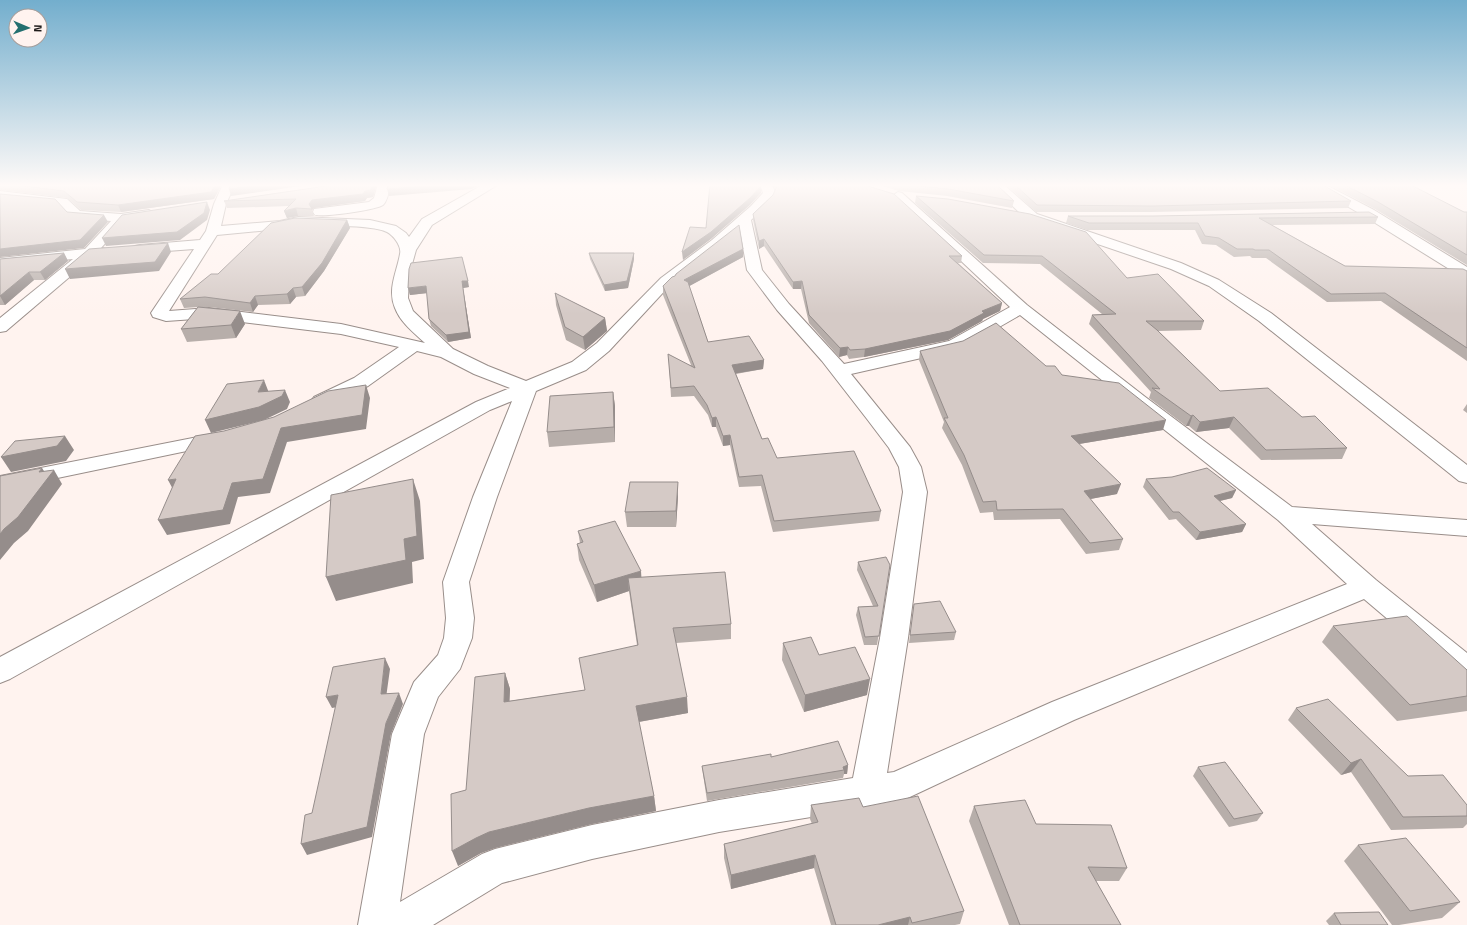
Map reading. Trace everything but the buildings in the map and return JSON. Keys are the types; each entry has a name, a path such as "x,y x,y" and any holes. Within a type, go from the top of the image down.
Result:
{"street":[{"path":"0,327 88,253 112,227"},
{"path":"213,227 209,238 159,313 166,316 209,313 341,329 414,344 447,353 481,370 527,388"},
{"path":"0,262 123,251 268,227"},
{"path":"383,227 391,229 401,236 408,253"},
{"path":"422,227 408,253 399,286 403,308 414,322 447,353"},
{"path":"0,671 483,406 579,366 603,347 666,281 736,227"},
{"path":"746,227 755,270 783,307 839,371 899,447 910,467 915,492 894,638 867,791"},
{"path":"929,227 1021,308 1137,400 1286,514 1367,588 1462,663"},
{"path":"1062,227 1176,266 1214,283 1265,317 1467,476"},
{"path":"1392,227 1467,274"},
{"path":"839,371 955,344 1021,308"},
{"path":"304,410 361,382 414,344"},
{"path":"481,370 483,406"},
{"path":"377,925 408,734 425,692 450,661 458,638 460,618 456,582 485,497 527,388"},
{"path":"0,483 237,435"},
{"path":"1286,514 1467,528"},
{"path":"397,925 494,867 592,842 719,816 896,786 1063,711 1367,588"}]}
